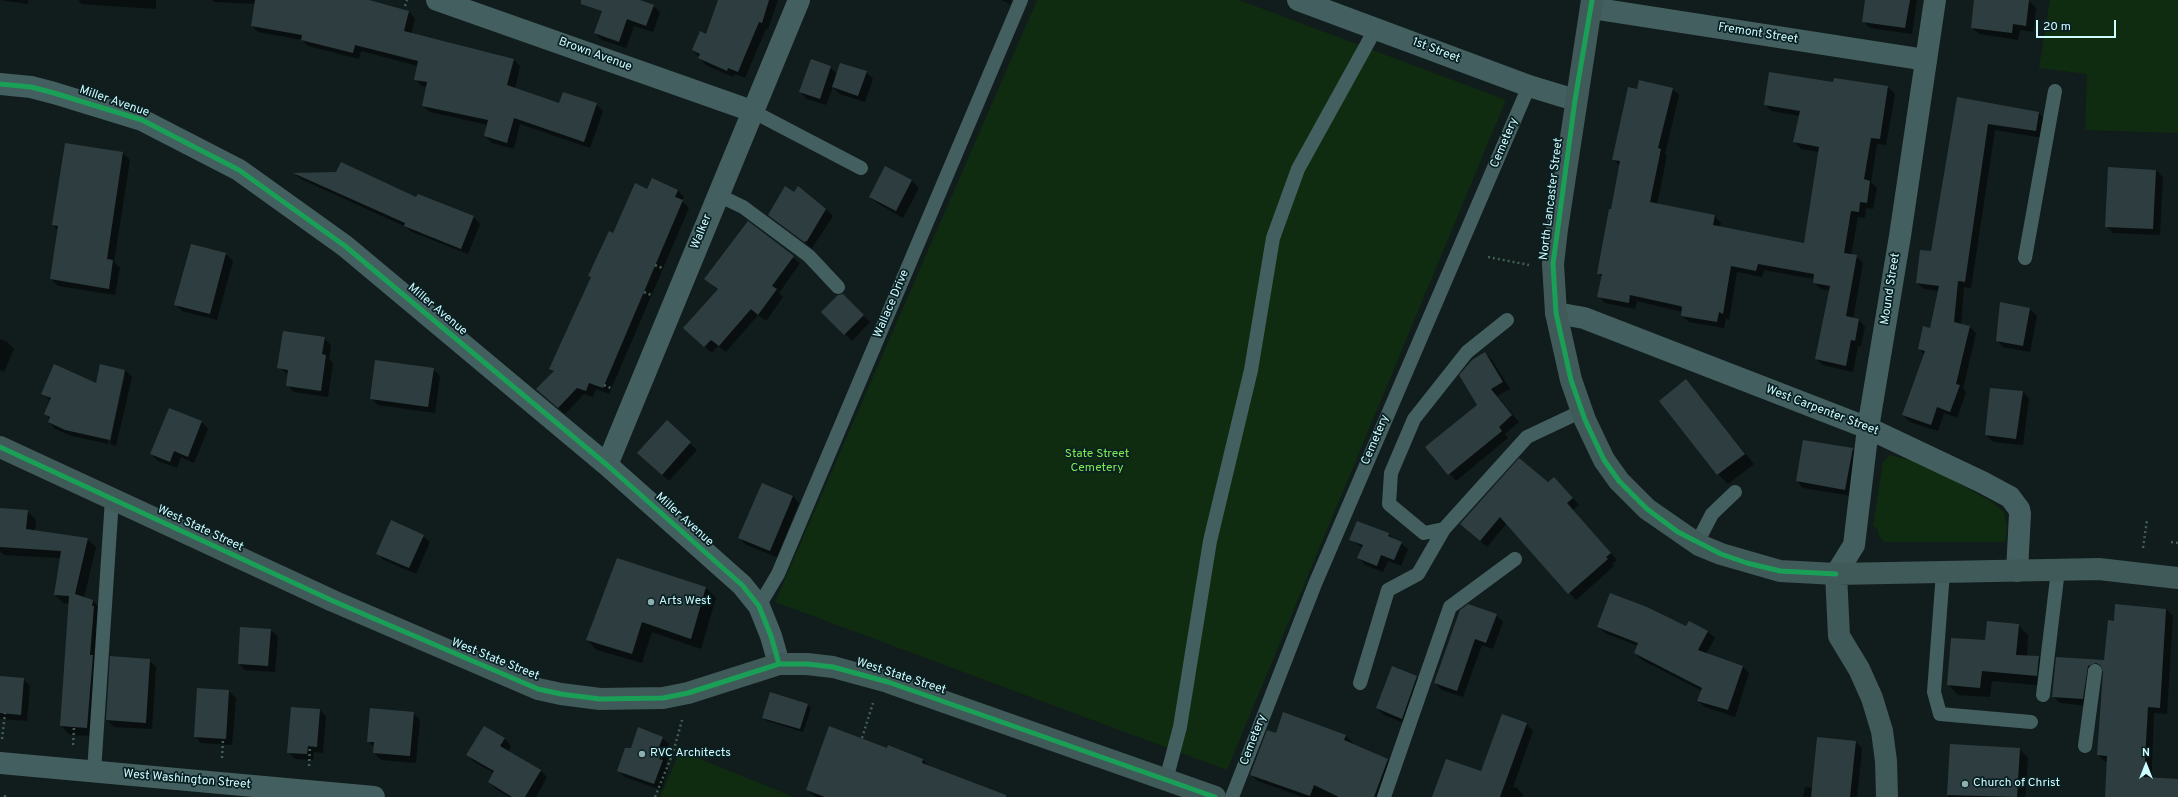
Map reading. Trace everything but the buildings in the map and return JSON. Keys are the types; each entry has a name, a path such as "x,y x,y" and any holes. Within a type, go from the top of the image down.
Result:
{"street":[{"name":"Brown Avenue","path":"437,0 752,111"},
{"name":"Walker","path":"607,465 799,0"},
{"name":"1st Street","path":"1298,0 1529,86 1575,100"},
{"name":"Mound Street","path":"1836,574 1854,545 1868,428 1900,236 1935,0"},
{"name":"Fremont Street","path":"1591,4 1926,60"},
{"name":"North Lancaster Street","path":"1591,4 1556,229 1553,264 1556,313 1572,380 1582,411 1604,460 1619,481 1647,509 1697,543 1721,554 1780,570 1836,574"},
{"name":"Miller Avenue","path":"0,84 31,87 142,120 239,170 345,246 607,465 742,585 759,606 771,636 779,664"},
{"name":"West Carpenter Street","path":"1556,313 1584,318 1868,428 1982,482 2012,499 2019,509 2018,571"},
{"name":"West State Street","path":"0,447 333,601 538,689 561,694 594,698 663,698 688,693 779,664 807,664 861,673 1215,797"},
{"path":"1887,797 1886,761 1882,731 1872,698 1859,669 1838,636 1836,574 2099,569 2178,578"},
{"name":"West Washington Street","path":"0,763 94,772 190,789 374,797"}],"lane":[{"name":"Wallace Drive","path":"759,606 778,574 1021,0"},
{"path":"1166,780 1180,727 1210,541 1251,370 1273,238 1298,169 1376,28"},
{"name":"Cemetery","path":"1232,797 1315,584 1529,86"},
{"path":"2025,258 2055,91"},
{"path":"752,111 861,168"},
{"path":"718,195 743,207 810,256 838,287"},
{"path":"1444,530 1424,533 1389,504 1392,473 1414,419 1467,352 1507,320"},
{"path":"1360,683 1388,590 1418,574 1444,530 1527,437 1582,411"},
{"path":"1697,543 1712,514 1735,492"},
{"path":"94,772 112,499"},
{"path":"1384,797 1450,607 1515,559"},
{"path":"2043,695 2058,570"},
{"path":"1943,572 1934,692 1940,714 2031,722"},
{"path":"2085,746 2095,671"}],"path":[{"path":"405,6 407,0"},
{"path":"1488,258 1533,266"},
{"path":"2143,548 2147,520"},
{"path":"2172,542 2178,543"},
{"path":"862,738 874,702"},
{"path":"655,797 673,753 685,713"},
{"path":"2,741 4,714"},
{"path":"72,747 74,727"},
{"path":"222,760 223,739"},
{"path":"308,768 310,746"}],"green space":[{"name":"State Street Cemetery","path":"1037,0 1239,0 1506,100 1227,770 775,602"},
{"path":"2050,0 2178,0 2178,133 2085,130 2087,74 2039,68"},
{"path":"1890,455 1924,464 1992,502 2004,512 2007,527 2005,542 1885,542 1879,537 1878,530 1873,525 1883,462"},
{"path":"680,751 794,797 660,797"}],"cycle path":[{"path":"1592,0 1575,100 1553,264 1556,313 1571,380 1585,420 1604,460 1619,481 1647,509 1678,532 1721,554 1747,563 1780,571 1836,574"},
{"path":"0,84 31,87 142,120 239,170 345,246 607,465 742,585 759,606 771,636 779,664"},
{"path":"0,447 333,601 538,689 561,694 600,699 663,698 688,693 779,664 807,664 833,667 888,682 1215,797"}],"place":[{"name":"Arts West","path":"651,602"},
{"name":"RVC Architects","path":"642,754"},
{"name":"Church of Christ","path":"1965,784"}]}
